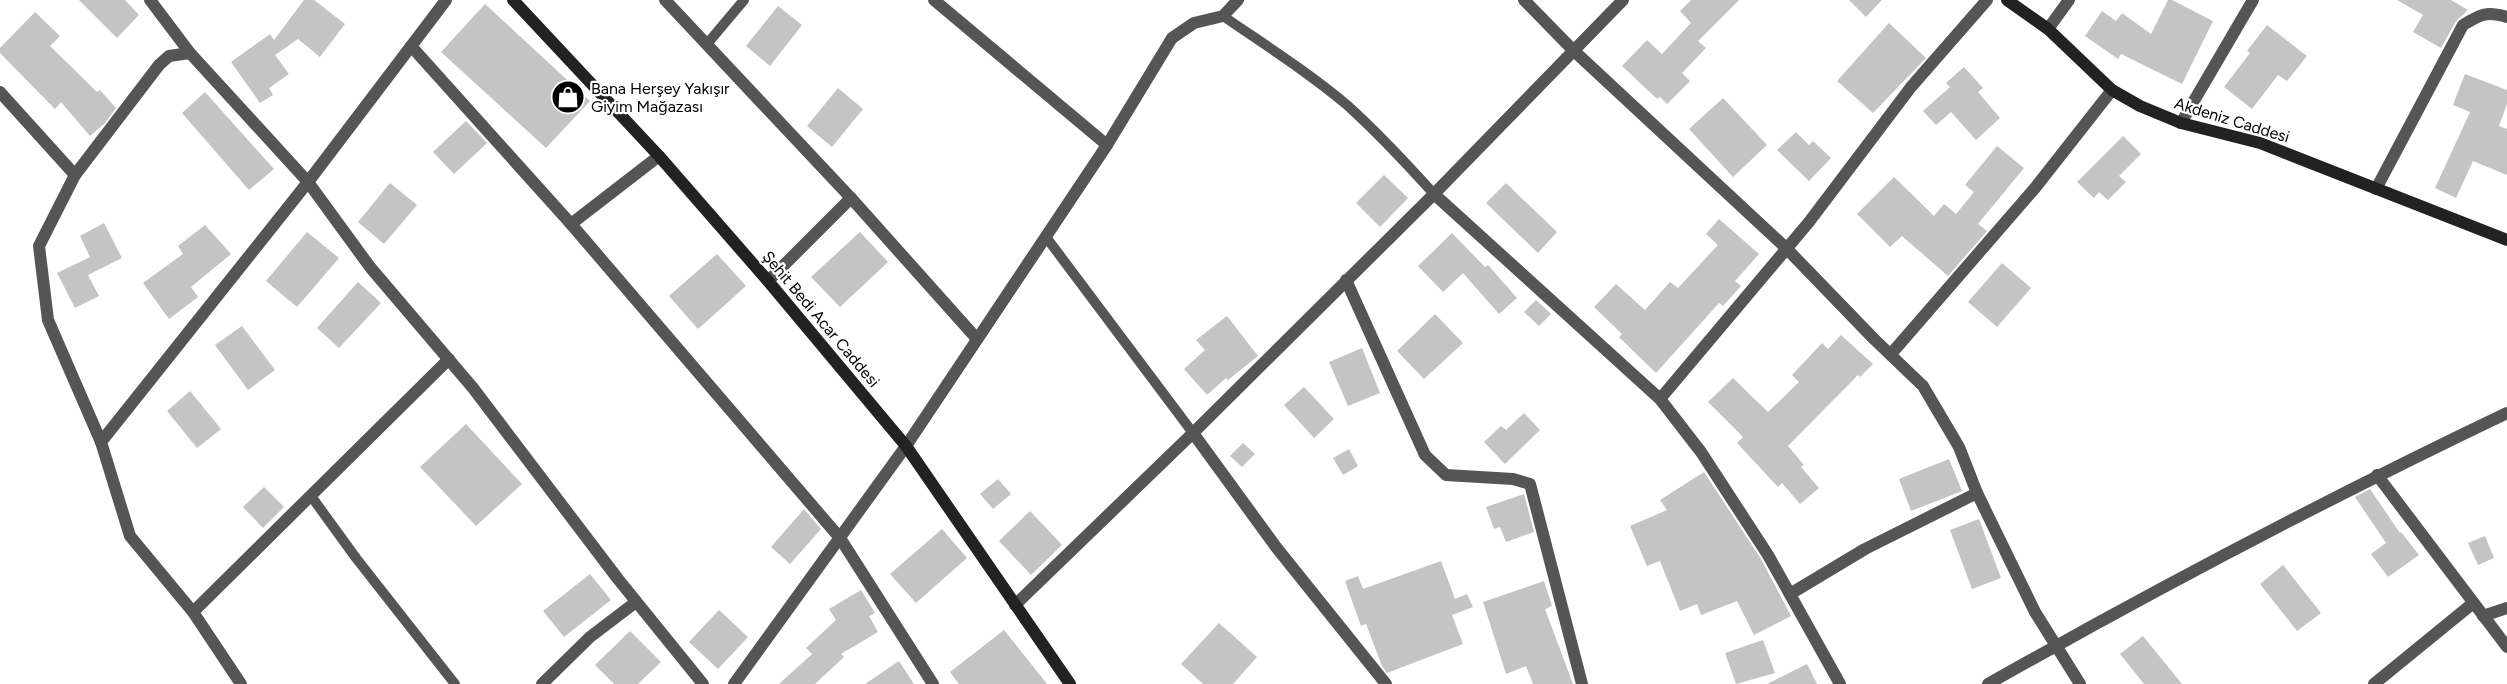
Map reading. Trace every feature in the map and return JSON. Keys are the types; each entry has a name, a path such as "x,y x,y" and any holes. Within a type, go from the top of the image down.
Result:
{"street":[{"path":"150,0 190,53 308,182 370,267 448,359 636,602 703,684"},
{"path":"101,442 308,182 446,0"},
{"name":"Şehit Bedi Acar Caddesi","path":"513,0 659,156 768,281 906,446 1070,684"},
{"path":"665,0 851,198 977,339"},
{"path":"934,0 1107,145"},
{"path":"734,684 906,446 1107,145 1172,38 1194,23 1223,16 1238,0"},
{"path":"1524,0 1574,50 1786,248 1923,386 1959,447 1977,493 2035,612 2080,684"},
{"path":"1015,605 1193,433 1434,194 1623,0"},
{"path":"1660,399 1809,222 1911,87 1987,0"},
{"name":"Akdeniz Caddesi","path":"2007,0 2048,29 2112,90 2140,106 2181,123 2260,143 2507,240"},
{"path":"2048,29 2069,0"},
{"path":"2181,123 2253,0"},
{"path":"2376,189 2463,25 2489,6 2507,17"},
{"path":"411,46 571,224 840,538 933,684"},
{"path":"190,53 169,56 159,65 75,176 39,246 48,320 101,442 130,536 193,612 242,684"},
{"path":"1891,354 2035,188 2112,90"},
{"path":"0,92 75,176"},
{"path":"571,224 659,156"},
{"path":"1434,194 1660,399 1701,452 1768,555 1840,684"},
{"path":"768,281 851,198"},
{"path":"1346,280 1425,455 1446,475 1513,480 1530,484 1582,684"},
{"path":"193,612 448,359"},
{"path":"1988,684 2377,475 2507,413"},
{"path":"1193,433 1276,546 1386,684"},
{"path":"2377,475 2472,604 2507,647"},
{"path":"1790,594 1865,549 1977,493"},
{"path":"542,684 590,637 636,602"},
{"path":"2374,684 2472,604"},
{"path":"2484,616 2507,608"}],"lane":[{"path":"707,44 744,0"},
{"path":"1223,16 1319,83 1345,104 1369,125 1434,194"},
{"path":"1046,237 1193,433"},
{"path":"311,496 356,558 455,684"}],"building":[{"path":"79,0 125,0 139,15 117,38"},
{"path":"304,0 314,0 345,24 320,57 298,39 275,55 289,74 269,88 273,95 260,103 231,62 270,34 274,40"},
{"path":"1691,0 1739,0 1698,41 1706,48 1682,73 1690,81 1667,104 1660,97 1657,99 1622,66 1647,40 1662,54 1691,23 1680,11"},
{"path":"1849,0 1882,0 1866,17"},
{"path":"2168,0 2213,21 2182,84 2121,54 2118,59 2085,36 2102,11 2116,21 2122,13 2151,34"},
{"path":"2397,0 2451,0 2468,10 2456,21 2441,48 2413,32 2423,15"},
{"path":"485,4 590,101 546,148 441,52"},
{"path":"778,6 802,25 770,66 746,46"},
{"path":"35,12 60,36 50,46 97,92 100,90 116,108 105,123 90,136 61,102 55,109 0,53 0,48"},
{"path":"1889,23 1926,58 1873,113 1837,81"},
{"path":"2267,25 2307,56 2287,81 2278,75 2252,109 2224,87 2250,53 2247,51"},
{"path":"1964,67 1983,88 1978,92 2000,118 1976,140 1951,112 1936,125 1923,111 1950,87 1946,83"},
{"path":"2465,74 2507,90 2507,104 2499,126 2507,129 2507,175 2473,161 2456,198 2435,188 2470,112 2453,105"},
{"path":"838,88 863,109 832,147 807,126"},
{"path":"205,92 274,169 249,190 182,113"},
{"path":"1723,98 1767,145 1733,177 1689,129"},
{"path":"466,121 487,143 454,174 433,152"},
{"path":"1796,132 1809,145 1813,141 1831,158 1809,181 1777,150"},
{"path":"2123,136 2141,154 2119,176 2126,182 2108,200 2099,192 2094,198 2077,182"},
{"path":"1997,146 2024,168 1978,224 1987,231 1948,276 1902,236 1890,247 1857,214 1894,177 1934,216 1944,204 1956,214 1974,192 1965,185"},
{"path":"1384,175 1408,198 1380,227 1356,203"},
{"path":"390,183 417,205 384,244 358,222"},
{"path":"1506,183 1557,232 1538,253 1486,203"},
{"path":"1719,219 1759,254 1735,281 1741,286 1723,306 1719,303 1656,373 1619,337 1622,334 1594,307 1616,284 1645,310 1670,282 1678,288 1718,245 1706,234"},
{"path":"104,223 122,258 88,275 99,296 75,308 57,273 90,257 80,236"},
{"path":"205,225 231,254 191,287 198,297 169,319 143,283 183,254 178,246"},
{"path":"307,232 339,258 297,307 266,281"},
{"path":"860,232 888,262 840,307 811,277"},
{"path":"1452,233 1485,267 1488,265 1517,298 1499,314 1463,273 1443,292 1418,266"},
{"path":"717,254 746,286 698,329 669,296"},
{"path":"2002,263 2031,288 1997,327 1968,302"},
{"path":"358,282 381,303 339,348 317,328"},
{"path":"1536,300 1551,314 1539,326 1524,312"},
{"path":"1435,314 1463,343 1424,379 1397,351"},
{"path":"1227,316 1258,356 1228,380 1226,378 1207,395 1184,369 1205,350 1196,340"},
{"path":"242,326 275,370 248,390 215,345"},
{"path":"1841,335 1873,364 1860,377 1858,375 1788,446 1804,465 1801,467 1819,488 1800,504 1782,483 1778,487 1737,443 1743,437 1708,402 1733,378 1768,412 1799,382 1792,375 1822,343 1828,349"},
{"path":"1362,348 1380,393 1348,406 1329,362"},
{"path":"1304,387 1334,419 1314,438 1284,405"},
{"path":"190,391 221,429 197,448 167,411"},
{"path":"1524,413 1540,430 1505,464 1484,442 1501,426 1506,430"},
{"path":"466,424 522,484 476,526 420,467"},
{"path":"1243,443 1255,454 1242,467 1230,456"},
{"path":"1349,449 1358,466 1343,475 1333,458"},
{"path":"1949,459 1962,491 1911,511 1899,479"},
{"path":"1704,472 1761,559 1791,616 1754,635 1737,601 1701,615 1697,604 1680,611 1660,561 1647,566 1630,526 1667,510 1660,500"},
{"path":"998,479 1011,494 993,509 980,494"},
{"path":"264,487 284,507 263,528 243,507"},
{"path":"2370,489 2400,533 2419,555 2388,577 2371,554 2386,543 2355,497"},
{"path":"1524,494 1534,532 1506,542 1500,527 1494,529 1486,507"},
{"path":"804,509 821,529 790,564 771,547"},
{"path":"1030,511 1062,545 1031,575 999,541"},
{"path":"1979,519 2001,578 1972,589 1950,530"},
{"path":"942,529 967,558 916,603 890,574"},
{"path":"2485,536 2494,558 2478,565 2468,543"},
{"path":"1441,561 1455,599 1467,594 1473,607 1452,615 1463,644 1387,673 1382,666 1366,624 1361,626 1345,581 1358,576 1363,589"},
{"path":"2283,565 2321,613 2297,631 2260,584"},
{"path":"590,574 611,600 564,637 543,611"},
{"path":"1544,581 1552,606 1545,609 1573,684 1533,684 1526,666 1506,674 1483,602"},
{"path":"861,590 875,613 869,616 878,632 841,654 844,657 815,684 779,684 812,654 806,648 836,620 829,609"},
{"path":"719,610 748,637 718,669 689,642"},
{"path":"1219,623 1257,657 1233,684 1203,684 1181,664"},
{"path":"1004,630 1047,684 959,684 950,672"},
{"path":"630,631 661,662 638,684 614,684 595,665"},
{"path":"2143,636 2182,684 2144,684 2120,654"},
{"path":"1763,640 1775,673 1736,684 1725,653"},
{"path":"899,661 914,684 865,684"},
{"path":"1807,664 1817,684 1767,684"}],"place":[{"name":"Bana Herşey Yakışır Giyim Mağazası","path":"568,97"}]}
